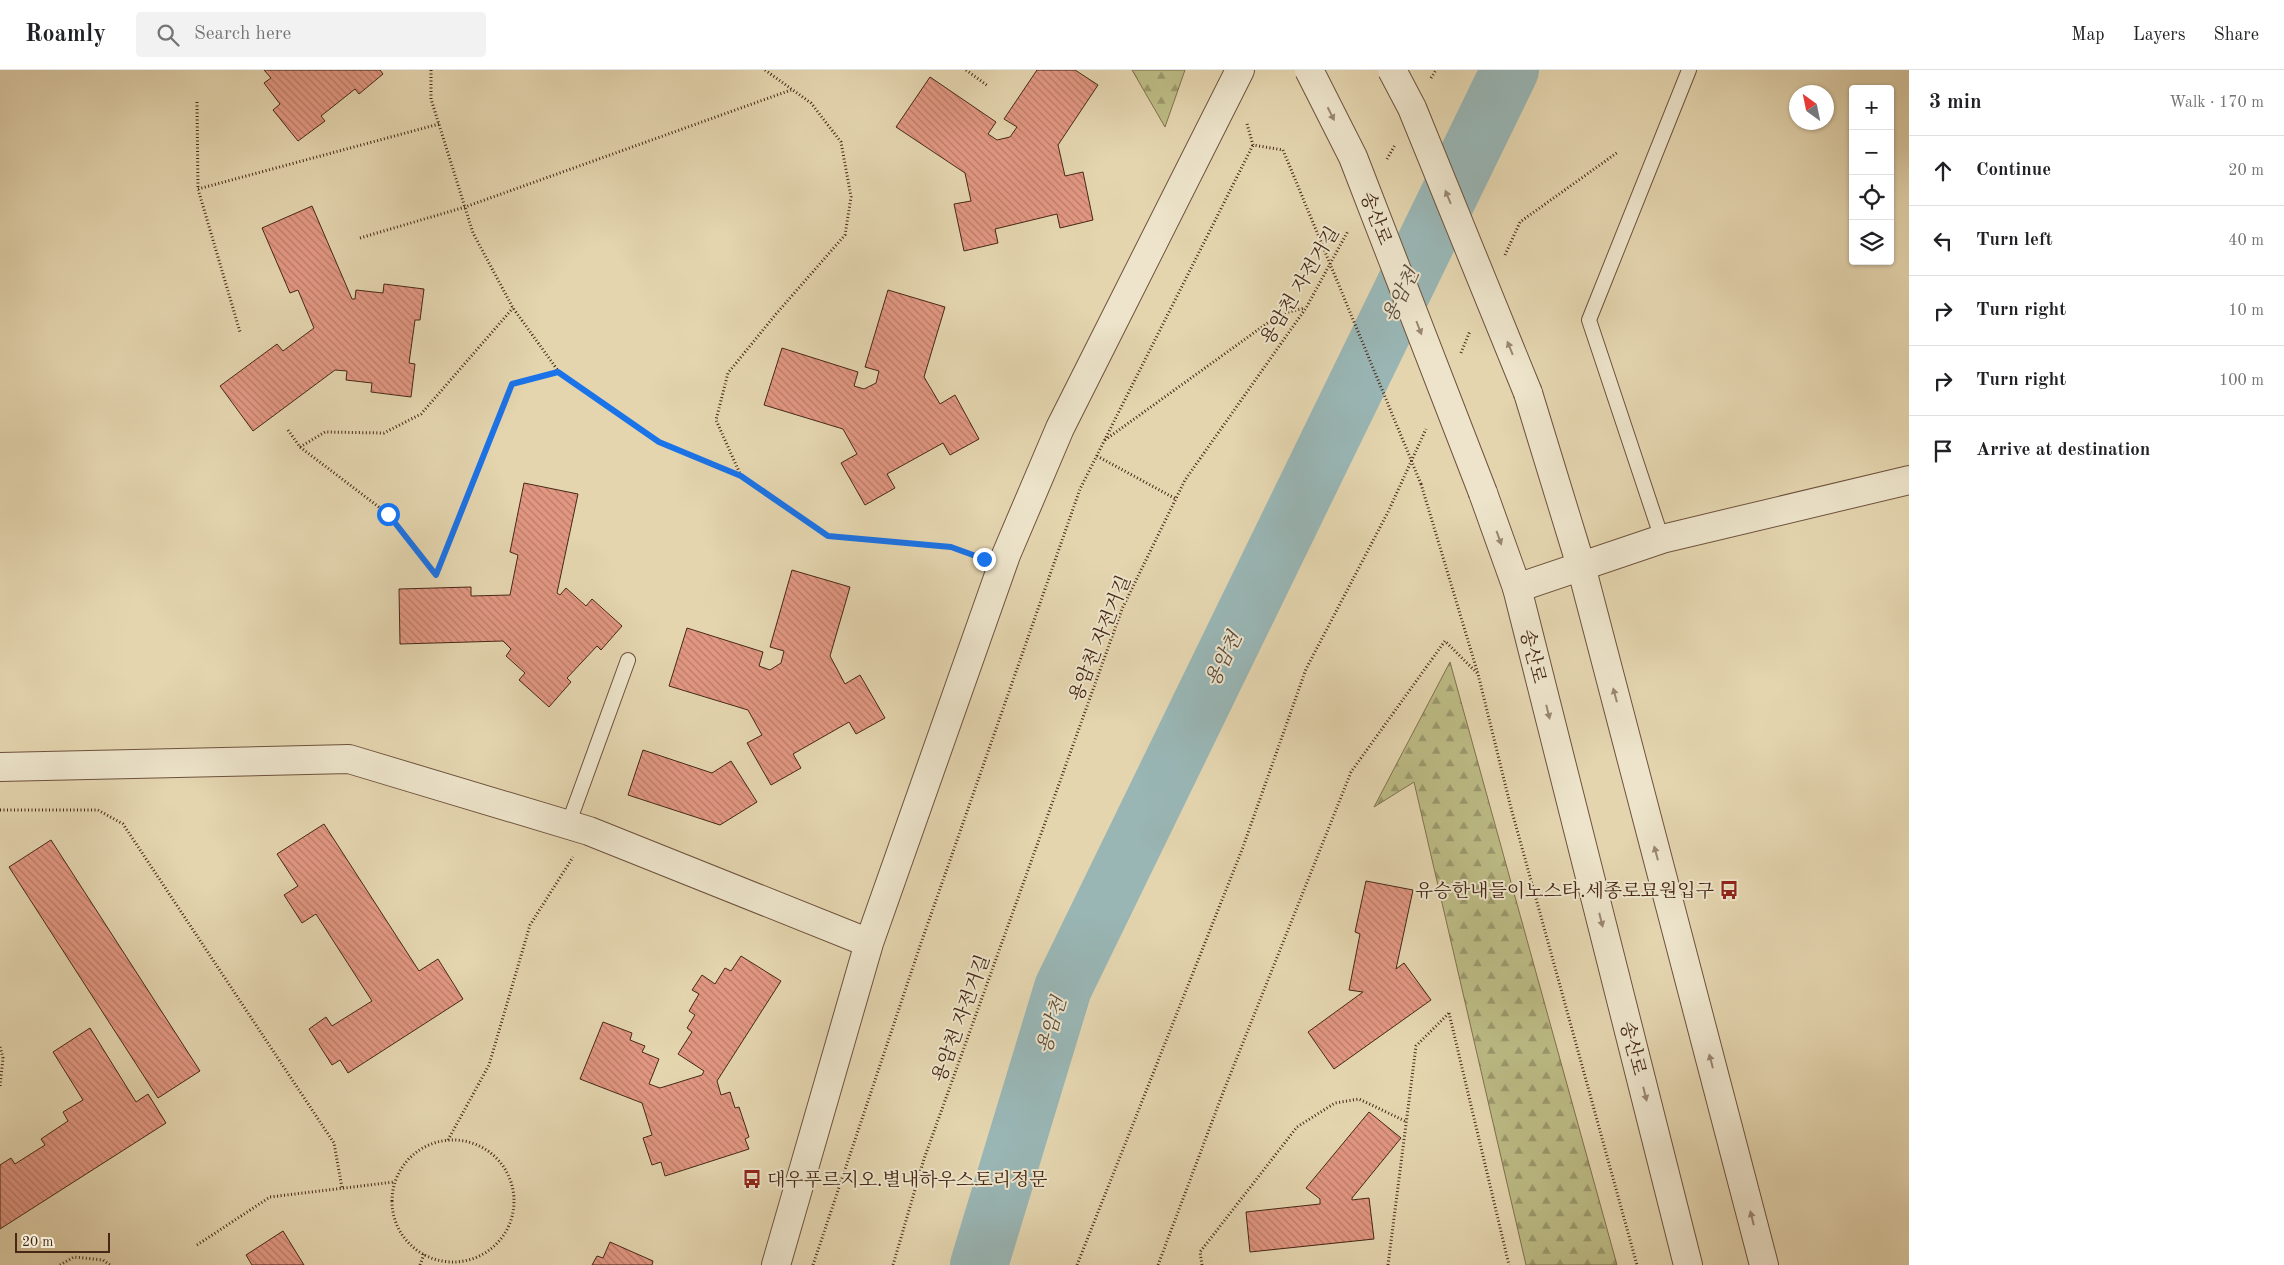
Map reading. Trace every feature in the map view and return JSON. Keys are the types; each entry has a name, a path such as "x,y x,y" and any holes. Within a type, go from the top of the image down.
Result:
{"street":[{"path":"776,1265 869,943 1010,546 1060,428 1240,70"},
{"name":"송산로","path":"1309,70 1353,157 1483,492 1517,588 1688,1265"},
{"path":"1392,70 1412,108 1528,393 1581,566 1764,1265"},
{"path":"1517,588 1662,539 1909,480"},
{"path":"0,767 349,759 578,828 869,943"}],"lane":[{"path":"1662,539 1589,320 1689,70"},
{"path":"578,828 628,660"}],"path":[{"path":"431,70 431,99 473,233 513,308 558,372 659,442 741,476 828,536 951,547 976,556"},
{"path":"741,476 716,420 728,373 776,314 845,235 851,197 841,142 811,104 765,70"},
{"path":"966,70 988,86"},
{"path":"1427,87 1436,70"},
{"path":"360,238 465,206 792,90"},
{"path":"197,102 198,189 240,332"},
{"path":"198,189 438,124"},
{"path":"1385,163 1399,138"},
{"path":"813,1265 921,943 1080,489 1253,145"},
{"path":"1283,150 1421,484 1478,674 1511,808 1636,1265"},
{"path":"1504,258 1520,222 1618,152"},
{"name":"용암천 자전거길","path":"893,1265 924,1159 1122,610 1185,480 1306,308 1353,223"},
{"path":"300,447 325,432 384,433 421,414 513,308"},
{"path":"1105,440 1280,314 1306,308"},
{"path":"1458,358 1471,330"},
{"path":"288,430 300,447 388,514 436,575 512,384 558,372"},
{"path":"1077,1265 1243,847 1306,669 1388,512 1430,421"},
{"path":"1097,456 1176,499"},
{"path":"1158,1265 1224,1090 1351,772 1445,641 1478,674"},
{"path":"0,810 98,810 123,824 334,1143 342,1188"},
{"path":"448,1140 489,1066 530,925 578,828"},
{"path":"1388,1265 1416,1046 1449,1013 1510,1265"},
{"path":"0,1047 4,1058 0,1086"},
{"path":"1202,1265 1200,1252 1297,1128 1335,1103 1359,1099 1406,1122"},
{"path":"448,1140 472,1142 493,1154 507,1173 514,1196 511,1220 499,1241 480,1256 457,1262 433,1259 412,1248 398,1229 391,1206 394,1182 406,1161 425,1146 448,1140"},
{"path":"197,1245 270,1197 394,1182"},
{"path":"420,1265 424,1254"},
{"path":"60,1265 74,1257 103,1260 110,1265"}],"green space":[{"path":"1132,70 1185,70 1165,127"},
{"path":"1450,662 1617,1265 1526,1265 1414,782 1374,807"}],"building":[{"path":"264,70 380,70 383,74 359,94 355,89 321,116 325,121 298,141 273,110 280,104 264,83 271,78"},
{"path":"1037,70 1075,70 1098,85 1058,145 1065,176 1083,172 1093,220 1060,228 1057,214 995,229 998,243 964,251 954,204 971,201 965,173 896,127 930,77 996,122 988,134 997,140 1010,137 1017,127 1004,119"},
{"path":"312,206 352,299 355,299 356,290 383,293 384,284 424,289 420,320 415,320 409,363 415,364 411,397 371,392 372,383 346,380 347,371 335,370 253,431 220,386 277,344 283,351 314,328 298,290 290,293 262,228"},
{"path":"888,290 945,307 924,377 940,404 955,395 979,439 950,455 943,443 887,474 895,488 865,505 841,463 857,454 843,429 764,405 782,348 858,372 854,386 864,389 876,383 879,371 865,367"},
{"path":"524,483 578,494 557,593 560,595 566,588 586,606 592,599 622,626 601,650 597,646 567,678 571,682 549,707 519,680 525,673 506,656 511,649 503,641 400,644 399,589 471,587 471,596 510,595 518,555 510,552"},
{"path":"792,570 850,587 830,656 845,684 860,675 885,718 856,734 849,722 793,754 801,768 771,785 747,743 762,735 748,710 669,686 687,628 763,652 759,666 770,670 781,663 784,651 770,647"},
{"path":"643,750 712,773 731,761 757,802 720,825 628,795"},
{"path":"324,824 419,971 438,959 463,999 348,1073 340,1060 332,1065 309,1029 326,1017 332,1026 372,1001 316,914 302,923 284,895 298,886 277,854"},
{"path":"51,840 200,1071 158,1098 9,867"},
{"path":"1366,881 1413,890 1396,969 1404,963 1431,1000 1334,1069 1308,1032 1363,992 1349,990 1360,934 1355,932"},
{"path":"741,956 781,981 717,1081 721,1095 730,1092 735,1108 739,1107 749,1137 745,1139 749,1149 665,1176 661,1162 652,1165 643,1138 652,1135 642,1103 580,1079 603,1022 632,1033 630,1040 645,1046 642,1052 659,1059 649,1084 660,1088 702,1075 704,1071 678,1054 692,1032 687,1028 695,1015 689,1011 699,994 692,990 702,975 715,984 725,968 731,971"},
{"path":"90,1028 136,1102 148,1094 166,1123 0,1229 0,1165 11,1158 15,1164 45,1145 41,1139 68,1121 63,1112 83,1100 53,1052"},
{"path":"1369,1112 1401,1138 1352,1198 1352,1200 1369,1198 1374,1239 1250,1252 1246,1212 1320,1204 1320,1199 1306,1188"},
{"path":"283,1231 304,1265 252,1265 246,1255"},
{"path":"610,1242 653,1261 652,1265 592,1265 597,1256 603,1258"}],"waterway":[{"name":"용암천","path":"979,1265 1063,988 1510,70"}],"place":[{"name":"유승한내들이노스타.세종로묘원입구","path":"1729,890"},
{"name":"대우푸르지오.별내하우스토리정문","path":"752,1179"}],"route":[{"path":"388,514 436,575 512,384 558,372 659,442 741,476 828,536 951,547 984,559"}]}
